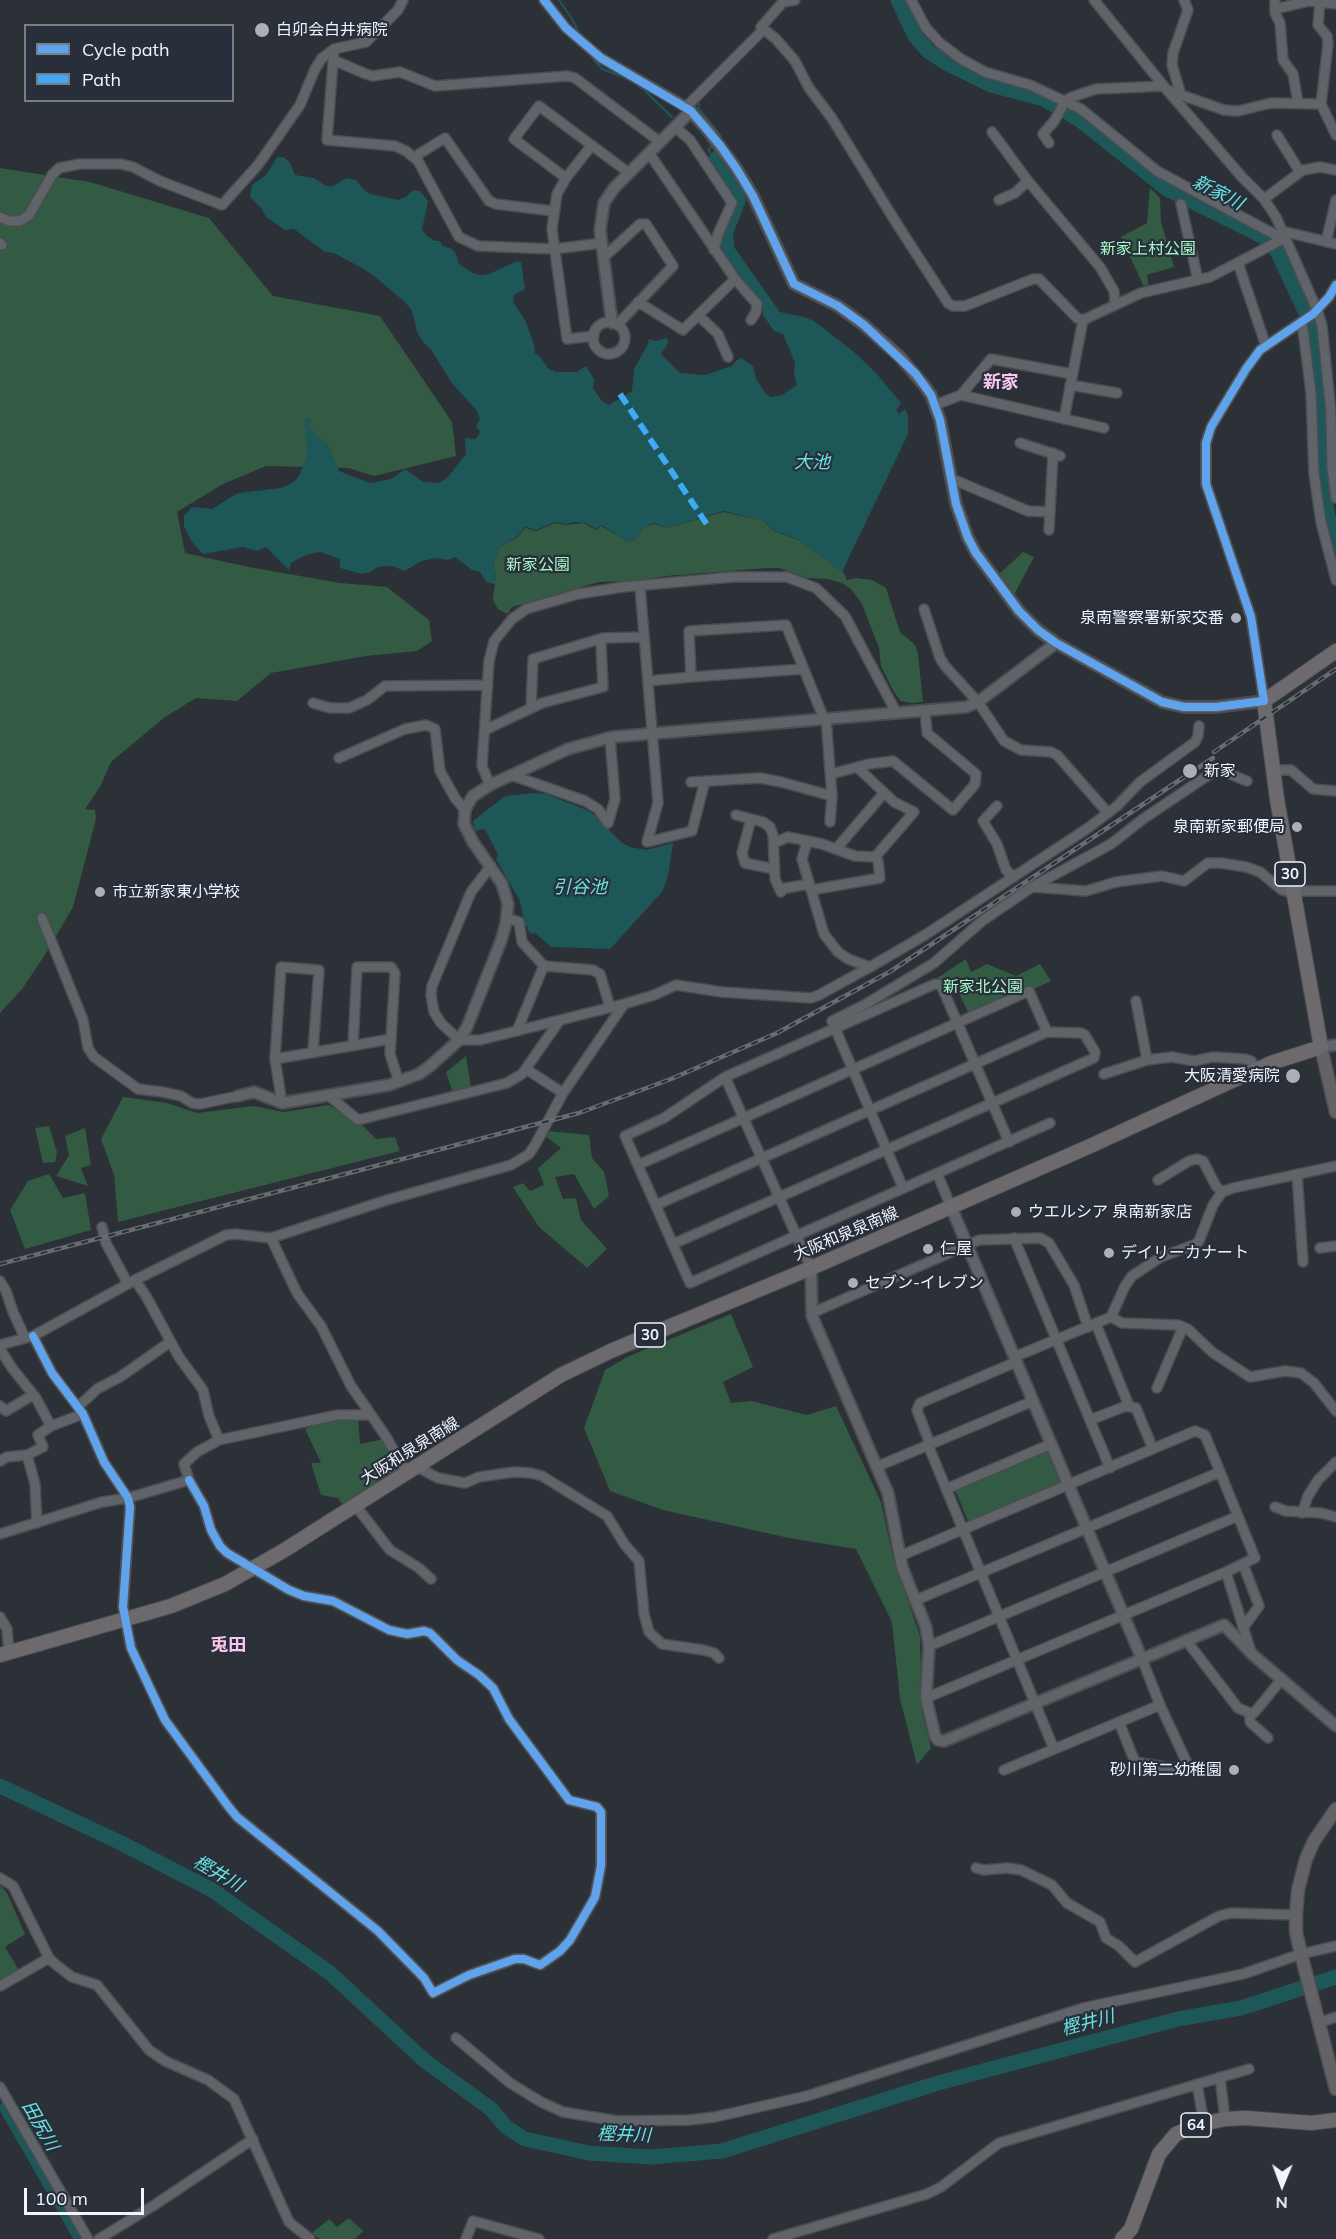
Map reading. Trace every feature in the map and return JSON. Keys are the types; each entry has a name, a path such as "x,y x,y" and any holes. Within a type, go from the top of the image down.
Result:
{"main road":[{"path":"1264,701 1336,651"},
{"name":"30","path":"1264,701 1293,892 1321,1047"},
{"path":"1321,1047 1336,1112"},
{"name":"大阪和泉泉南線","path":"5,1653 171,1606 225,1584 254,1569 561,1375 613,1350 951,1208 1257,1070 1290,1056 1321,1047"},
{"path":"1336,1809 1314,1841 1306,1859 1298,1890 1296,1915 1296,1932 1301,1956 1336,2088"},
{"name":"64","path":"1122,2239 1131,2229 1159,2154 1165,2144 1176,2134 1204,2123 1225,2119 1311,2122 1336,2120"}],"street":[{"path":"0,217 9,221 20,221 29,215 59,168 80,164 121,164 133,167 160,181 222,205 258,165 279,136 300,105 322,58 334,49 366,42 398,10 403,0"},
{"path":"544,0 566,28 601,58 688,109 718,142 753,196 794,284 838,306 882,340 916,374 935,405 961,519 976,553 1019,611 1038,630 1056,643 1162,702 1184,707 1216,707 1264,701 1251,617 1206,484 1205,454 1211,427 1246,369 1266,346 1315,312 1336,285"},
{"path":"795,0 783,2 761,27 776,39 795,61 809,88 831,117 948,303 958,307 965,306 1033,279 1039,279 1077,318 1083,320 1140,293 1210,277 1259,252 1282,237"},
{"path":"912,0 926,28 940,43 961,59 985,72 1030,85 1081,109 1157,171 1282,237 1331,243 1336,200"},
{"path":"1094,0 1165,88 1264,199 1322,326 1331,413 1332,468 1336,498"},
{"path":"1181,95 1172,65 1173,53 1188,10 1184,0"},
{"path":"1298,104 1293,74 1283,60 1280,23 1275,4 1309,1 1334,2"},
{"path":"1320,2 1318,25 1327,36 1328,44 1321,104"},
{"path":"614,324 603,258 601,217 604,203 614,188 675,127 688,109 764,29"},
{"path":"334,49 327,140 395,146 414,157 459,237 478,246 555,249 602,243"},
{"path":"333,60 366,75 400,72 435,86 567,76 574,78 660,142"},
{"path":"1050,143 1043,134 1055,120 1065,101 1096,88 1165,88 1224,110 1238,111 1271,103 1321,104 1324,106 1336,135"},
{"path":"566,178 514,139 539,106 629,173"},
{"path":"675,127 690,140 732,203 718,234 714,250"},
{"path":"992,132 1028,181 1100,267 1114,291 1115,305"},
{"path":"1277,135 1300,172"},
{"path":"414,157 445,138 489,201 496,204 553,211"},
{"path":"592,145 566,178 557,194 552,230 567,339 594,336"},
{"path":"649,153 714,250 756,304 756,312 751,320"},
{"path":"1264,199 1300,172 1320,167 1336,170"},
{"path":"999,200 1015,194 1028,181"},
{"path":"1181,204 1198,280"},
{"path":"603,258 640,224 646,224 673,266 614,324"},
{"path":"1238,262 1266,346"},
{"path":"638,302 683,330 735,279"},
{"path":"698,315 718,334 728,357"},
{"path":"1064,418 1083,320"},
{"path":"1302,322 1311,393 1314,474 1321,522 1336,580"},
{"path":"614,324 623,330 625,339 618,351 608,354 599,350 594,342 594,336 600,325 614,324"},
{"path":"935,405 961,395 991,360 1072,374"},
{"path":"1070,385 1117,393"},
{"path":"961,395 1104,428"},
{"path":"1020,443 1056,454 1049,530"},
{"path":"952,479 1028,511 1050,512"},
{"path":"490,785 482,766 489,661 494,641 512,619 526,609 578,594 623,587 732,577 787,577 816,588 845,616 896,712"},
{"path":"640,587 658,802 646,842 692,831 705,781"},
{"path":"924,609 940,658 978,702 1004,741 1021,750 1051,752 1057,755 1108,813"},
{"path":"692,677 690,631 786,625 825,719 831,774 830,822"},
{"path":"531,708 533,659 603,638 644,637"},
{"path":"485,730 542,703 603,687 601,645 603,638"},
{"path":"42,918 83,1020 88,1048 94,1057 138,1089 181,1096 192,1103 201,1104 254,1092 282,1103 399,1082 430,1066 459,1040 467,1027 501,941 507,918 506,894 464,824 465,810 473,796 490,785 568,749 610,738 966,707 978,702 1056,643"},
{"path":"648,681 803,669"},
{"path":"313,703 330,708 349,708 367,700 385,686 488,685"},
{"path":"831,774 893,761 953,810 975,784 976,774 927,733 925,710"},
{"path":"339,758 405,729 426,725 435,729 440,771 455,798 465,810"},
{"path":"491,866 471,892 432,986 431,995 435,1012 441,1023 459,1040 480,1040 624,1004 654,995 676,985 722,992 811,998 870,967 1014,878 1108,813 1140,782 1195,742 1199,726"},
{"path":"511,775 585,801 598,809 608,822 615,799 610,738"},
{"path":"857,767 894,802 914,812 875,857"},
{"path":"1274,770 1292,771 1313,789 1336,791"},
{"path":"903,1188 832,1021 866,1004 934,963 982,921 1032,887 1111,844 1143,819 1213,772 1222,771 1247,781"},
{"path":"692,782 760,778 832,796"},
{"path":"836,849 884,793"},
{"path":"997,806 983,821 997,844 1006,870 1014,878"},
{"path":"736,815 770,827 774,843 774,869 780,890 880,878 878,861 875,857"},
{"path":"751,819 742,853 745,863 774,869"},
{"path":"774,843 788,837 822,844 855,856 875,857"},
{"path":"807,842 802,859 824,934 831,945 848,959 870,967"},
{"path":"1032,887 1086,891 1116,882 1162,876 1185,881 1208,864 1221,863 1260,872 1282,890 1336,891"},
{"path":"507,918 519,922 522,942 544,965 594,970 600,974 610,1007"},
{"path":"517,1030 544,965"},
{"path":"353,1045 357,967 391,968 395,973 390,1054 399,1082"},
{"path":"282,1103 275,1059 281,968 318,970 313,1051"},
{"path":"1009,1142 940,985 935,984 725,1077 664,1118 625,1136 690,1283 1050,1124"},
{"path":"638,1165 1029,991 1047,1032"},
{"path":"1136,1001 1147,1060"},
{"path":"51,1426 0,1347 29,1337 226,1235 271,1238 387,1200 511,1165 528,1154 535,1145 563,1093 624,1004"},
{"path":"328,1095 358,1120 507,1083 526,1069 560,1020"},
{"path":"656,1205 1047,1032 1085,1035 1095,1052 1094,1058 673,1244"},
{"path":"275,1059 391,1039"},
{"path":"1321,1047 1336,1045"},
{"path":"1104,1074 1147,1060 1172,1057 1194,1061 1213,1057 1245,1059 1251,1061 1257,1070"},
{"path":"526,1069 563,1093"},
{"path":"725,1077 811,1268 812,1313 888,1493 902,1567 926,1627 928,1646 926,1698 935,1736 940,1742 1224,1626 1240,1617"},
{"path":"1158,1180 1189,1161 1197,1159 1203,1161 1216,1186 1222,1192"},
{"path":"1054,1749 946,1489 917,1410 920,1403 1111,1317 1132,1276 1161,1257 1199,1241 1213,1206 1222,1192 1336,1166"},
{"path":"938,1173 1160,1705 1186,1761 1185,1770 1135,1762 1119,1722"},
{"path":"1297,1174 1303,1262"},
{"path":"102,1227 106,1243 132,1282 146,1296 170,1342 203,1390 209,1416 219,1440"},
{"path":"271,1238 297,1293 321,1326 351,1386 412,1470 465,1483 479,1477 514,1472 542,1476 607,1516 625,1545 639,1561 644,1614 649,1632 662,1644 703,1650 714,1653 719,1658"},
{"path":"1014,1238 1110,1468"},
{"path":"812,1313 979,1240 1040,1238 1050,1243 1074,1286 1129,1406"},
{"path":"1320,1248 1336,1246"},
{"path":"0,1281 6,1290 13,1311 29,1337 52,1373 81,1410 104,1462 128,1498 130,1507 123,1587 126,1620 131,1648 165,1720 237,1817 378,1931 424,1978 433,1993 469,1975 515,1959 524,1959 540,1965 560,1951 570,1940 595,1897 601,1866 601,1812 597,1806 569,1800 509,1719 493,1688 457,1660 430,1633 424,1630 407,1634 389,1630 333,1601 304,1596 289,1590 227,1553 211,1530 204,1506 189,1480 184,1464 197,1452 219,1440 337,1416 370,1415"},
{"path":"1111,1317 1122,1323 1134,1325 1178,1325 1188,1329 1212,1352 1250,1377 1285,1371 1301,1373 1314,1383 1336,1412"},
{"path":"1157,1388 1183,1327"},
{"path":"0,1461 27,1455 43,1447 38,1435 81,1410 97,1389 120,1377 170,1342"},
{"path":"0,1406 6,1411 33,1395"},
{"path":"876,1467 1033,1401"},
{"path":"1090,1420 1129,1406 1136,1408 1153,1449"},
{"path":"900,1556 1195,1431 1205,1435 1255,1558 926,1698"},
{"path":"946,1489 1051,1444"},
{"path":"27,1455 35,1484 37,1523"},
{"path":"1302,1513 1308,1496 1318,1480 1336,1462"},
{"path":"916,1600 1220,1472"},
{"path":"0,1534 102,1502 128,1498 189,1480"},
{"path":"356,1505 390,1550 419,1568 431,1579"},
{"path":"1275,1507 1286,1511 1321,1513 1336,1517"},
{"path":"928,1646 1238,1516"},
{"path":"1243,1564 1258,1606 1243,1628"},
{"path":"1226,1572 1251,1652"},
{"path":"0,1617 7,1629 5,1653"},
{"path":"1224,1626 1336,1726"},
{"path":"1186,1640 1239,1708 1250,1713 1254,1713 1282,1679"},
{"path":"1004,1770 1160,1705"},
{"path":"1250,1713 1250,1722 1268,1738"},
{"path":"976,1868 1022,1870 1052,1885 1067,1903 1100,1922 1106,1938 1119,1946 1135,1962 1219,1916 1231,1913 1296,1915"},
{"path":"0,1878 13,1886 50,1958 72,1977 97,1985 149,2050 165,2061 208,2080 234,2099 289,2222 310,2239"},
{"path":"456,2038 510,2083 563,2112 618,2121 689,2120 715,2117 807,2096 1083,2008 1243,1974 1336,1946"},
{"path":"0,1986 50,1958"},
{"path":"1317,2022 1336,2017"},
{"path":"773,2239 927,2194 940,2187 999,2143 1249,2069"},
{"path":"1220,2077 1225,2119"},
{"path":"1197,2084 1204,2123"},
{"path":"0,2087 88,2239"},
{"path":"99,2239 253,2139"},
{"path":"466,2239 473,2221 540,2239"}],"green space":[{"path":"0,168 90,182 209,218 273,296 380,316 452,422 456,456 374,476 348,468 266,466 223,484 177,512 185,553 340,583 387,587 429,620 432,641 417,651 366,656 271,673 237,701 196,698 165,717 111,762 100,787 85,809 95,810 96,819 73,907 22,989 0,1013"},
{"name":"新家上村公園","path":"1150,188 1160,198 1161,222 1174,267 1147,275 1149,288 1145,289 1121,237 1147,223"},
{"name":"新家公園","path":"723,512 762,520 774,531 798,540 844,573 847,580 856,578 872,580 886,588 900,632 915,645 918,654 923,702 901,701 881,666 879,648 862,604 851,589 842,583 827,579 807,578 779,568 767,568 633,581 599,582 512,607 507,614 498,609 493,600 496,573 493,568 498,548 518,537 525,528 536,531 556,523 565,525 584,523 596,530 601,526 629,542 635,540 644,527 654,524 667,528"},
{"path":"1023,552 1034,557 1014,595 998,575"},
{"name":"新家北公園","path":"966,959 971,972 987,964 1016,976 1040,964 1051,981 969,1014 955,985 948,982 928,984"},
{"path":"466,1056 471,1088 452,1091 446,1072"},
{"path":"123,1097 167,1103 197,1113 254,1106 283,1112 329,1105 362,1125 376,1139 395,1137 400,1151 118,1222 114,1175 101,1139"},
{"path":"49,1126 57,1152 55,1162 43,1163 35,1128"},
{"path":"85,1128 91,1165 81,1168 88,1186 56,1176 69,1155 65,1136"},
{"path":"548,1131 589,1135 592,1158 604,1172 609,1196 594,1209 574,1174 555,1177 563,1199 576,1198 581,1220 607,1249 587,1268 539,1227 513,1187 523,1183 530,1191 544,1185 538,1168 561,1148 545,1136"},
{"path":"49,1174 63,1198 85,1193 91,1230 25,1249 10,1210 28,1181"},
{"path":"731,1314 753,1367 723,1382 731,1403 751,1401 807,1415 836,1406 881,1502 893,1557 920,1636 922,1713 931,1748 917,1765 900,1699 892,1622 856,1549 789,1538 663,1510 610,1491 584,1428 605,1370 627,1357"},
{"path":"358,1418 360,1444 384,1439 400,1471 344,1507 338,1498 321,1495 311,1463 321,1463 305,1429 325,1420"},
{"path":"1049,1447 1064,1484 969,1524 955,1489"},
{"path":"0,1885 7,1893 25,1934 5,1947 20,1972 0,1983"},
{"path":"349,2218 363,2231 355,2239 320,2239 312,2233 329,2219 337,2227"}],"water":[{"name":"大池","path":"715,150 744,193 746,201 733,234 734,247 777,308 780,312 814,321 854,352 876,373 901,403 896,410 899,414 905,409 908,416 908,434 842,572 797,539 775,531 762,520 723,511 667,528 654,523 644,527 635,540 629,542 601,525 597,529 585,523 556,522 536,530 525,527 518,536 498,548 493,568 496,573 495,584 486,582 480,572 472,570 455,557 448,560 437,558 421,561 405,571 392,566 378,567 362,574 340,568 340,559 320,552 306,555 291,563 289,570 266,547 257,551 243,547 203,554 192,542 184,526 184,516 192,507 212,509 238,493 281,488 294,482 307,456 305,418 311,419 309,426 319,438 327,442 339,471 370,483 391,479 405,469 423,482 439,483 447,478 466,454 465,438 476,439 480,432 476,427 480,419 476,410 451,382 432,351 424,343 417,332 412,311 405,302 360,267 334,253 325,252 294,229 285,230 266,217 262,209 250,197 252,185 266,175 277,157 283,157 290,163 295,175 314,178 326,186 333,186 347,178 356,180 370,194 398,200 406,197 413,190 420,191 428,201 422,230 427,236 452,249 459,264 473,273 489,274 515,262 521,262 525,289 514,295 513,302 525,320 534,344 535,354 549,369 556,372 576,372 586,366 594,379 593,388 602,401 609,405 632,391 634,369 649,339 655,341 667,338 668,343 661,354 680,373 705,375 732,366 741,358 753,366 756,379 766,394 771,397 782,395 797,385 794,375 795,363 783,334 774,331 763,315 762,304 724,254 720,243 723,229 735,204 707,158"},
{"name":"引谷池","path":"546,794 592,813 622,843 630,847 646,850 673,843 668,876 662,892 610,949 551,947 535,933 531,934 527,929 528,926 525,926 520,901 496,859 498,855 486,831 483,829 475,831 473,821 505,796"}],"waterway":[{"path":"559,0 581,36"},
{"name":"新家川","path":"898,0 915,36 929,52 991,85 1044,99 1080,120 1167,189 1270,242 1278,253 1312,326 1320,404 1320,471 1336,547"},
{"path":"591,56 602,69 628,79 643,89 672,117"},
{"path":"698,99 699,109 720,135 720,139"},
{"path":"711,154 708,150 713,145"},
{"name":"樫井川","path":"0,1786 119,1842 212,1890 330,1973 425,2061 491,2109 506,2127 525,2139 589,2153 651,2157 722,2151 938,2083 1178,2019 1241,2008 1336,1977"},
{"name":"田尻川","path":"7,2108 82,2239"}],"railway":[{"path":"1214,752 1336,669"},
{"path":"0,1264 579,1113 671,1079 777,1033 891,971 1213,758"}],"marked path":[{"path":"620,394 708,526"}],"cycle path":[{"path":"544,0 566,28 601,58 691,111 720,145 753,196 794,284 838,306 864,325 916,374 931,395 940,420 956,504 968,538 976,553 1019,611 1038,630 1056,643 1162,702 1184,707 1216,707 1264,701 1251,617 1206,484 1206,443 1211,427 1260,350 1313,314 1329,297 1336,285"},
{"path":"33,1336 52,1373 83,1414 104,1462 128,1498 130,1507 123,1607 131,1648 165,1720 237,1817 378,1931 424,1978 433,1993 469,1975 515,1959 524,1959 540,1965 560,1951 570,1940 595,1897 601,1866 601,1812 597,1807 569,1800 509,1719 493,1688 457,1660 430,1633 424,1631 407,1634 389,1630 333,1601 304,1596 289,1590 227,1553 211,1530 204,1506 189,1480"}],"place":[{"name":"白卯会白井病院","path":"262,30"},
{"name":"泉南警察署新家交番","path":"1236,618"},
{"name":"新家","path":"1190,771"},
{"name":"泉南新家郵便局","path":"1297,827"},
{"name":"市立新家東小学校","path":"100,892"},
{"name":"大阪清愛病院","path":"1293,1076"},
{"name":"ウエルシア 泉南新家店","path":"1016,1212"},
{"name":"仁屋","path":"928,1249"},
{"name":"デイリーカナート","path":"1109,1253"},
{"name":"セブン-イレブン","path":"853,1283"},
{"name":"砂川第二幼稚園","path":"1234,1770"}],"district":[{"name":"新家","path":"1001,383"},
{"name":"兎田","path":"228,1646"}]}
